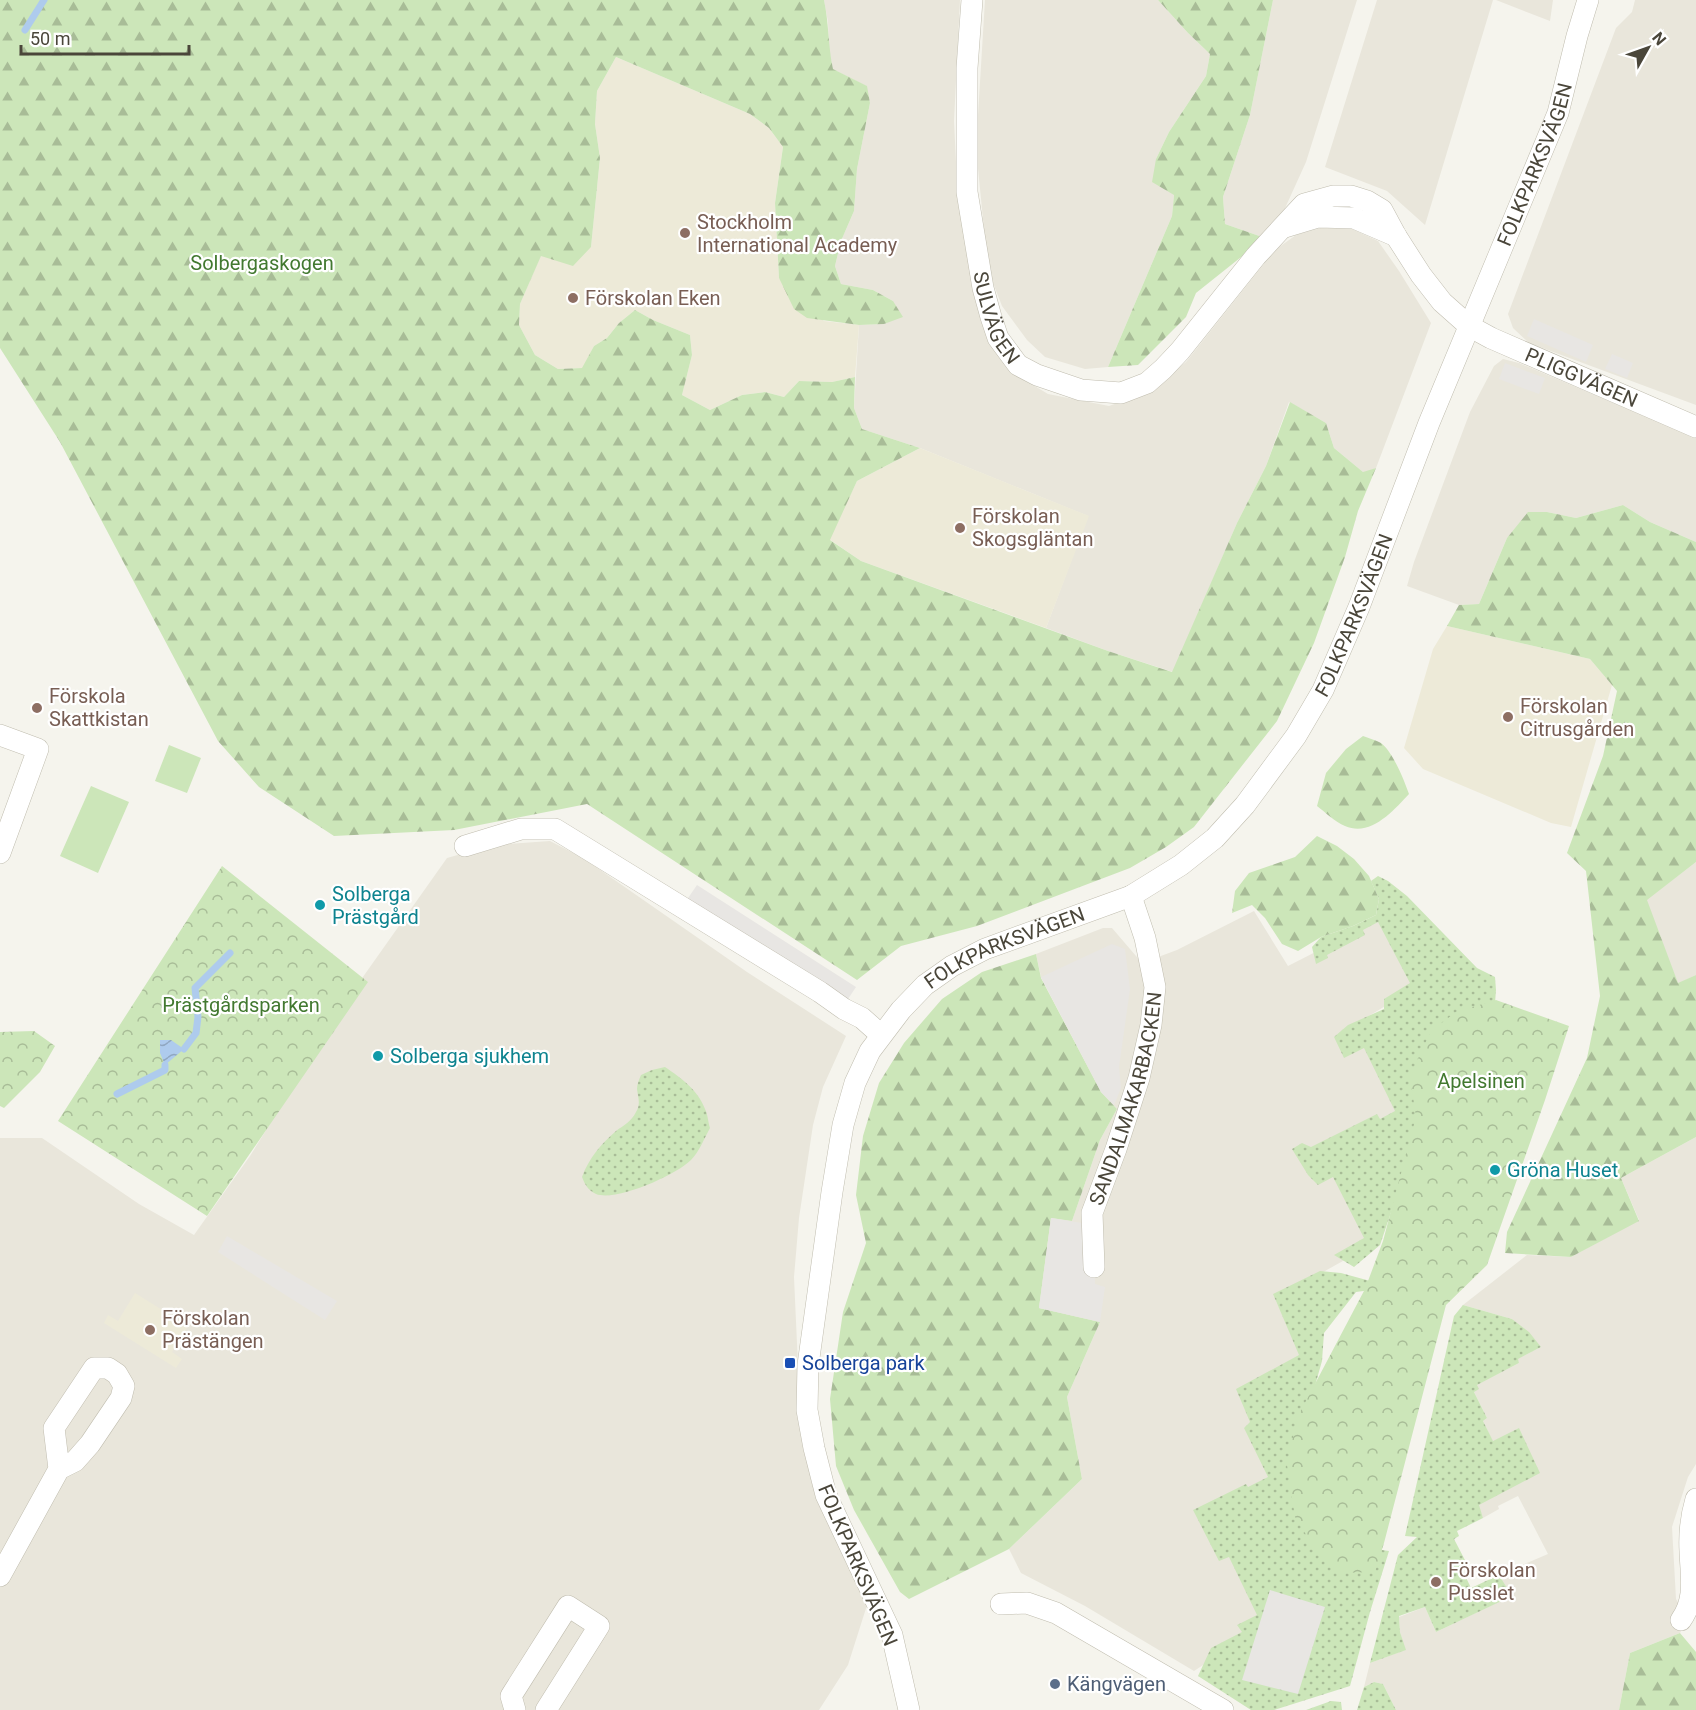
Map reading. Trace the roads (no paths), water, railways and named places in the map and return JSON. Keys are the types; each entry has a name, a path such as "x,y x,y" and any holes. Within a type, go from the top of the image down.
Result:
{"street":[{"name":"SULVÄGEN","path":"972,0 967,68 967,192 983,288 991,317 998,338 1018,365 1037,375 1081,390 1121,393 1147,383 1180,351 1281,228 1318,217 1354,218 1396,236 1442,302 1469,326"},
{"name":"FOLKPARKSVÄGEN","path":"909,1710 892,1635 826,1495 807,1410 808,1365 832,1192 843,1125 855,1083 870,1051 881,1035 925,985 952,966 985,949 1131,896 1181,865 1215,838 1245,805 1296,736 1323,690 1359,607 1429,423 1558,113 1588,0"},
{"name":"PLIGGVÄGEN","path":"1469,326 1491,338 1696,427"},
{"path":"0,735 38,749 0,853"},
{"path":"465,846 521,829 555,829 862,1018 881,1035"},
{"name":"SANDALMAKARBACKEN","path":"1094,1267 1092,1213 1139,1078 1151,1024 1155,987 1145,938 1131,896"},
{"path":"0,1576 59,1469"},
{"path":"1681,1620 1689,1610 1693,1594 1690,1549 1691,1517 1696,1499"},
{"path":"1001,1604 1027,1603 1056,1613 1222,1710"},
{"path":"515,1710 512,1696 568,1606 599,1626 546,1710"}],"water":[{"path":"160,1040 171,1040 184,1049 165,1065 160,1053"}],"waterway":[{"path":"25,30 44,0"},
{"path":"184,1049 196,1033 198,1017 195,988 230,953"},
{"path":"117,1094 165,1070 165,1065"}],"place":[{"name":"Stockholm International Academy","path":"685,233"},
{"name":"Förskolan Eken","path":"573,298"},
{"name":"Förskolan Skogsgläntan","path":"960,528"},
{"name":"Förskola Skattkistan","path":"37,708"},
{"name":"Förskolan Citrusgården","path":"1508,717"},
{"name":"Solberga Prästgård","path":"320,905"},
{"name":"Solberga sjukhem","path":"378,1056"},
{"name":"Gröna Huset","path":"1495,1170"},
{"name":"Förskolan Prästängen","path":"150,1330"},
{"name":"Solberga park","path":"790,1363"},
{"name":"Förskolan Pusslet","path":"1436,1582"},
{"name":"Kängvägen","path":"1055,1684"}],"park label":[{"name":"Solbergaskogen","path":"262,263"},
{"name":"Prästgårdsparken","path":"241,1005"},
{"name":"Apelsinen","path":"1481,1081"}]}
